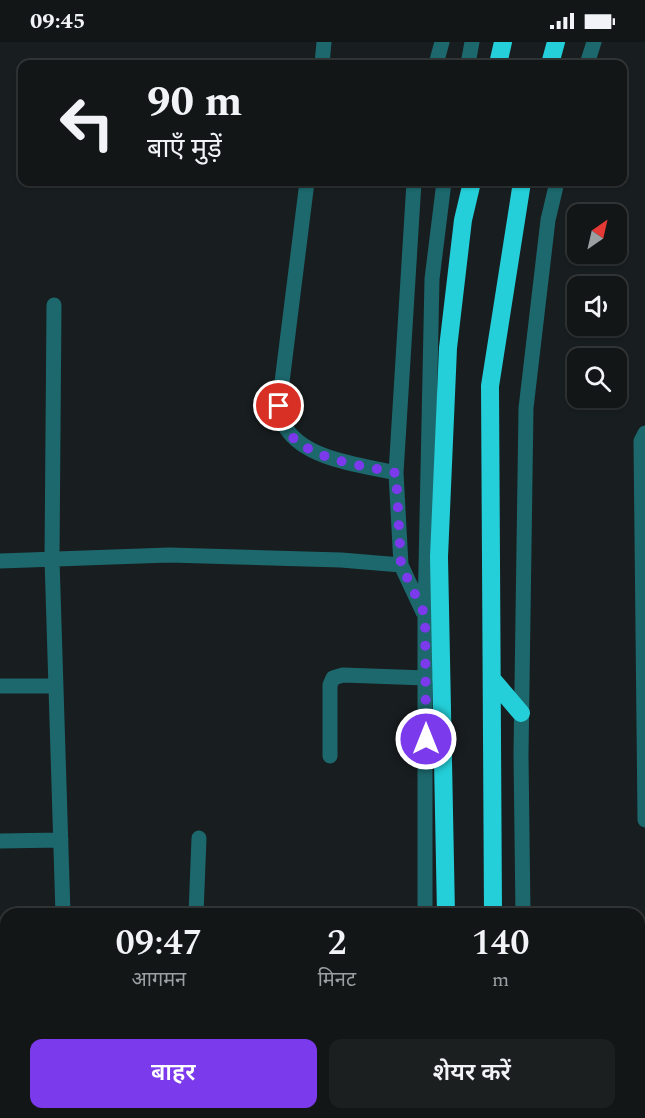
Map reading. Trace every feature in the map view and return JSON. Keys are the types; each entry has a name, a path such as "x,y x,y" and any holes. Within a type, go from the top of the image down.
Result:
{"highway":[{"path":"499,60 503,42"},
{"path":"551,60 556,42"},
{"path":"446,908 443,751 434,675 441,634 439,556 448,348 463,220 471,186"},
{"path":"493,908 490,387 521,186"},
{"path":"492,679 522,713"}],"street":[{"path":"322,60 324,42"},
{"path":"437,60 442,42"},
{"path":"469,60 472,42"},
{"path":"588,60 594,42"},
{"path":"306,186 279,406 285,428 300,444 325,456 396,473"},
{"path":"414,186 396,473 401,565 425,615"},
{"path":"425,908 426,717 434,675 425,615 432,279 444,186"},
{"path":"523,908 522,713 526,408 548,220 556,186"},
{"path":"54,304 52,559 63,908"},
{"path":"645,433 641,441 641,453 645,820"},
{"path":"0,561 169,555 341,560 401,565"},
{"path":"330,756 330,685 333,678 343,675 434,675"},
{"path":"0,686 56,686"},
{"path":"196,908 199,838"},
{"path":"0,841 61,840"}],"route":[{"path":"279,406 285,428 300,444 325,456 396,473 401,565 425,615 426,739"}]}
